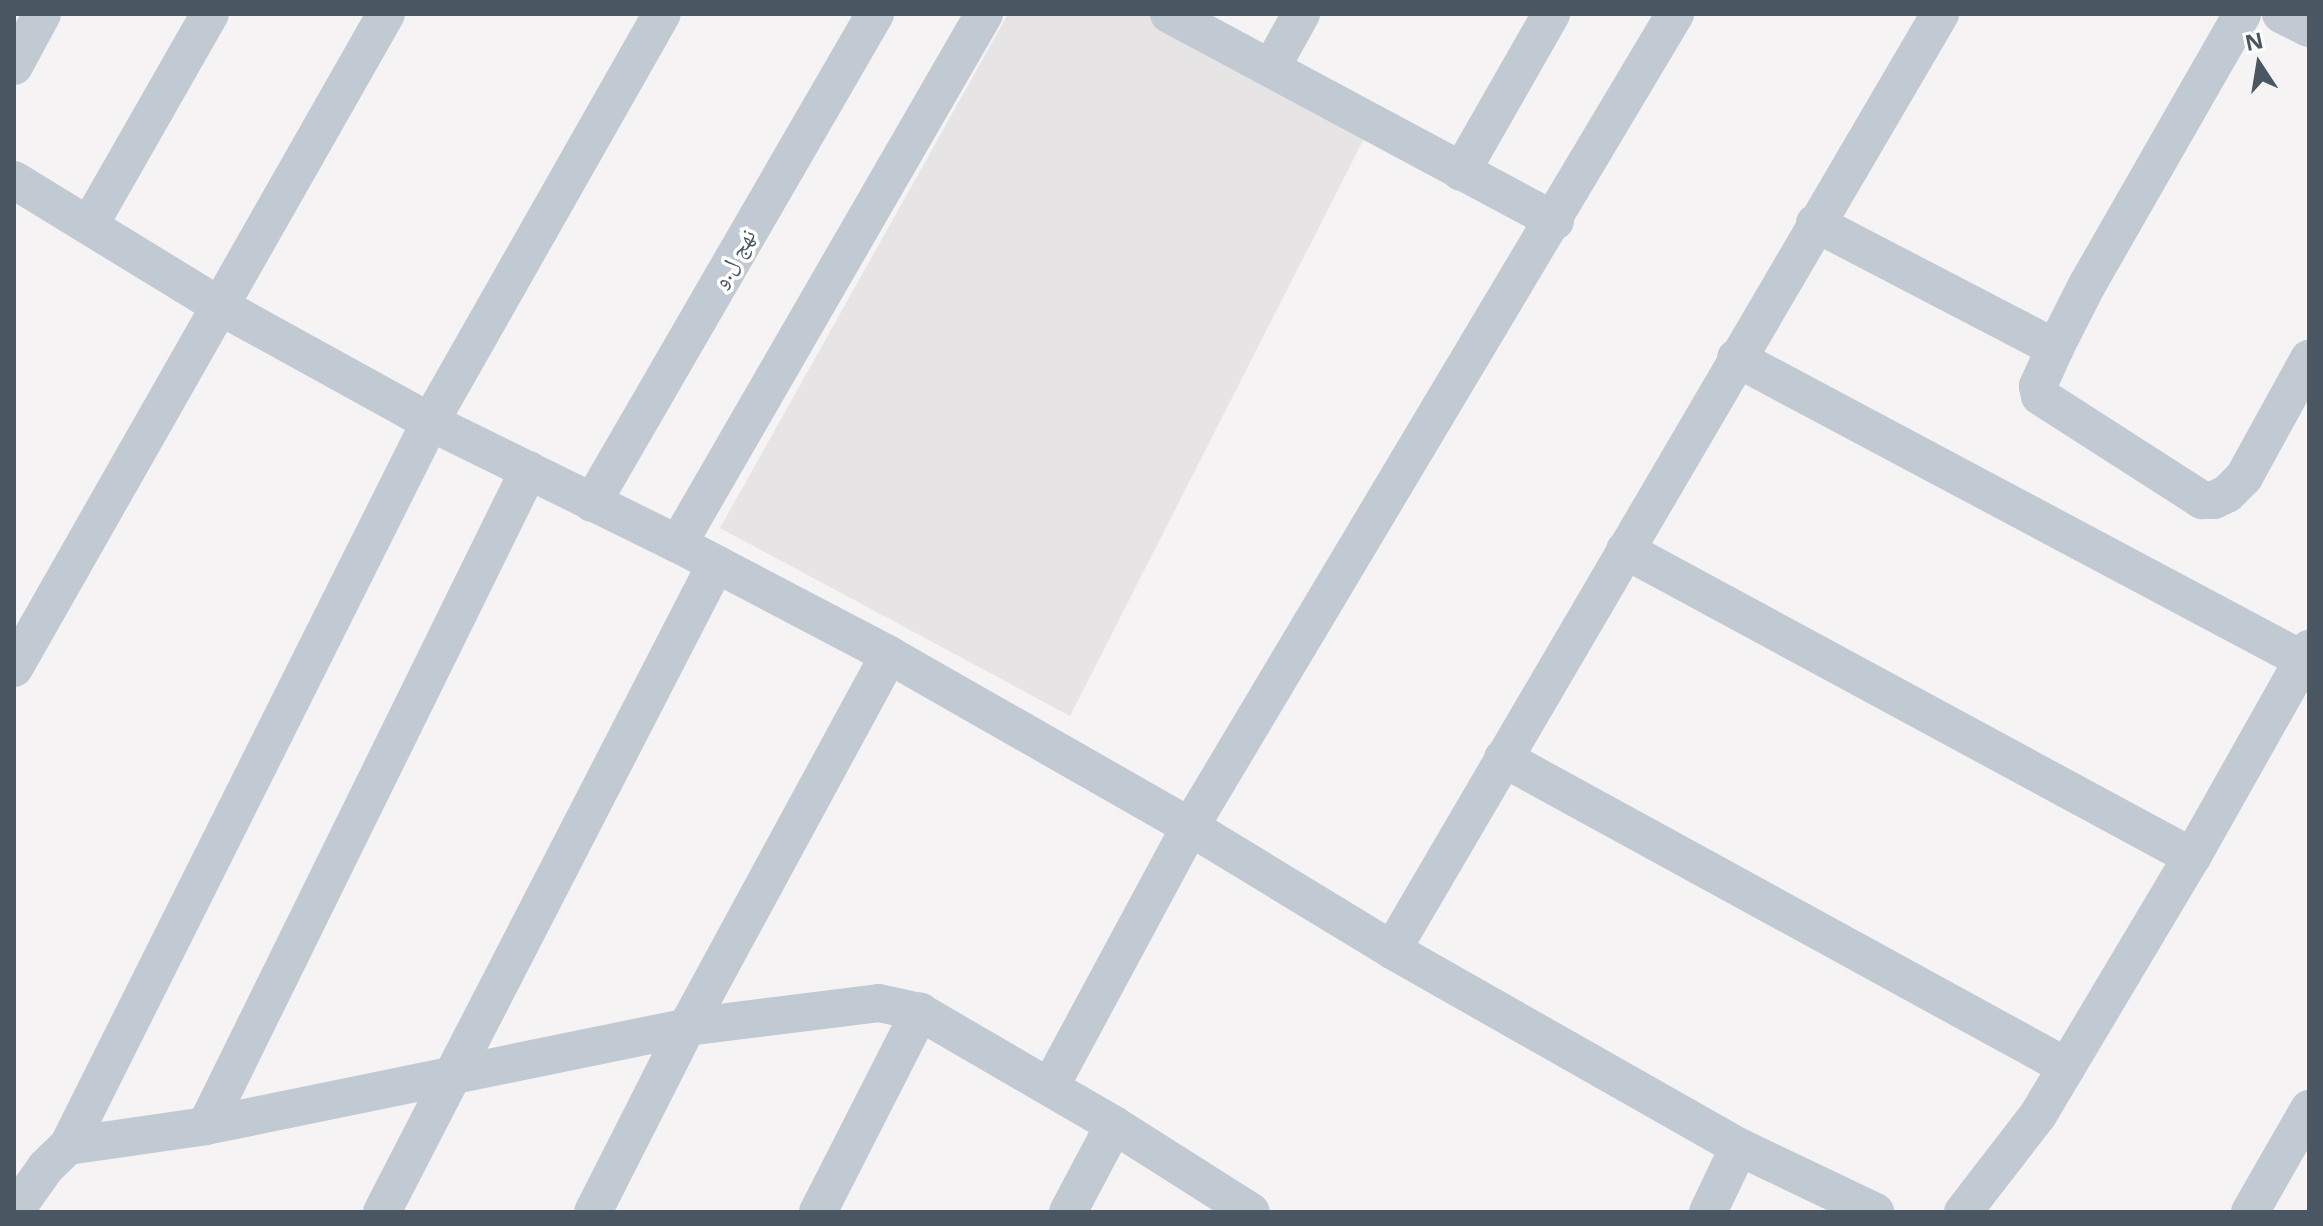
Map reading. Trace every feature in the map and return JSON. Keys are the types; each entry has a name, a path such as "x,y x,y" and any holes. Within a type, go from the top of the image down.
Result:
{"street":[{"path":"14,66 42,14"},
{"path":"90,224 210,14"},
{"path":"14,668 386,14"},
{"path":"14,1212 46,1167 68,1146 430,422 662,14"},
{"name":"نهج ل.و","path":"592,503 875,14"},
{"path":"678,544 984,14"},
{"path":"1169,14 1555,221"},
{"path":"1271,68 1301,14"},
{"path":"1461,172 1551,14"},
{"path":"1050,1087 1190,827 1555,221 1675,14"},
{"path":"1392,950 1940,14"},
{"path":"2242,14 2087,285 2038,386 2040,396 2202,500 2227,494 2244,477 2309,359"},
{"path":"2281,14 2309,28"},
{"path":"14,180 218,305 430,422 678,544 889,655 1190,827 1392,950 1739,1147 1875,1212"},
{"path":"1815,223 2055,348"},
{"path":"1736,358 2306,654 2192,857 2038,1115 1963,1212"},
{"path":"206,1126 529,470"},
{"path":"1625,550 2192,857"},
{"path":"382,1212 716,564"},
{"path":"593,1212 687,1027 889,655"},
{"path":"1503,758 2067,1067"},
{"path":"68,1146 206,1126 456,1072 687,1027 879,1003 920,1012 1114,1125 1251,1212"},
{"path":"818,1212 920,1012"},
{"path":"2250,1212 2309,1109"},
{"path":"1068,1212 1114,1125"},
{"path":"1708,1212 1739,1147"}],"shaded area":[{"path":"1008,14 1160,14 1372,123 1070,716 720,528"}]}
